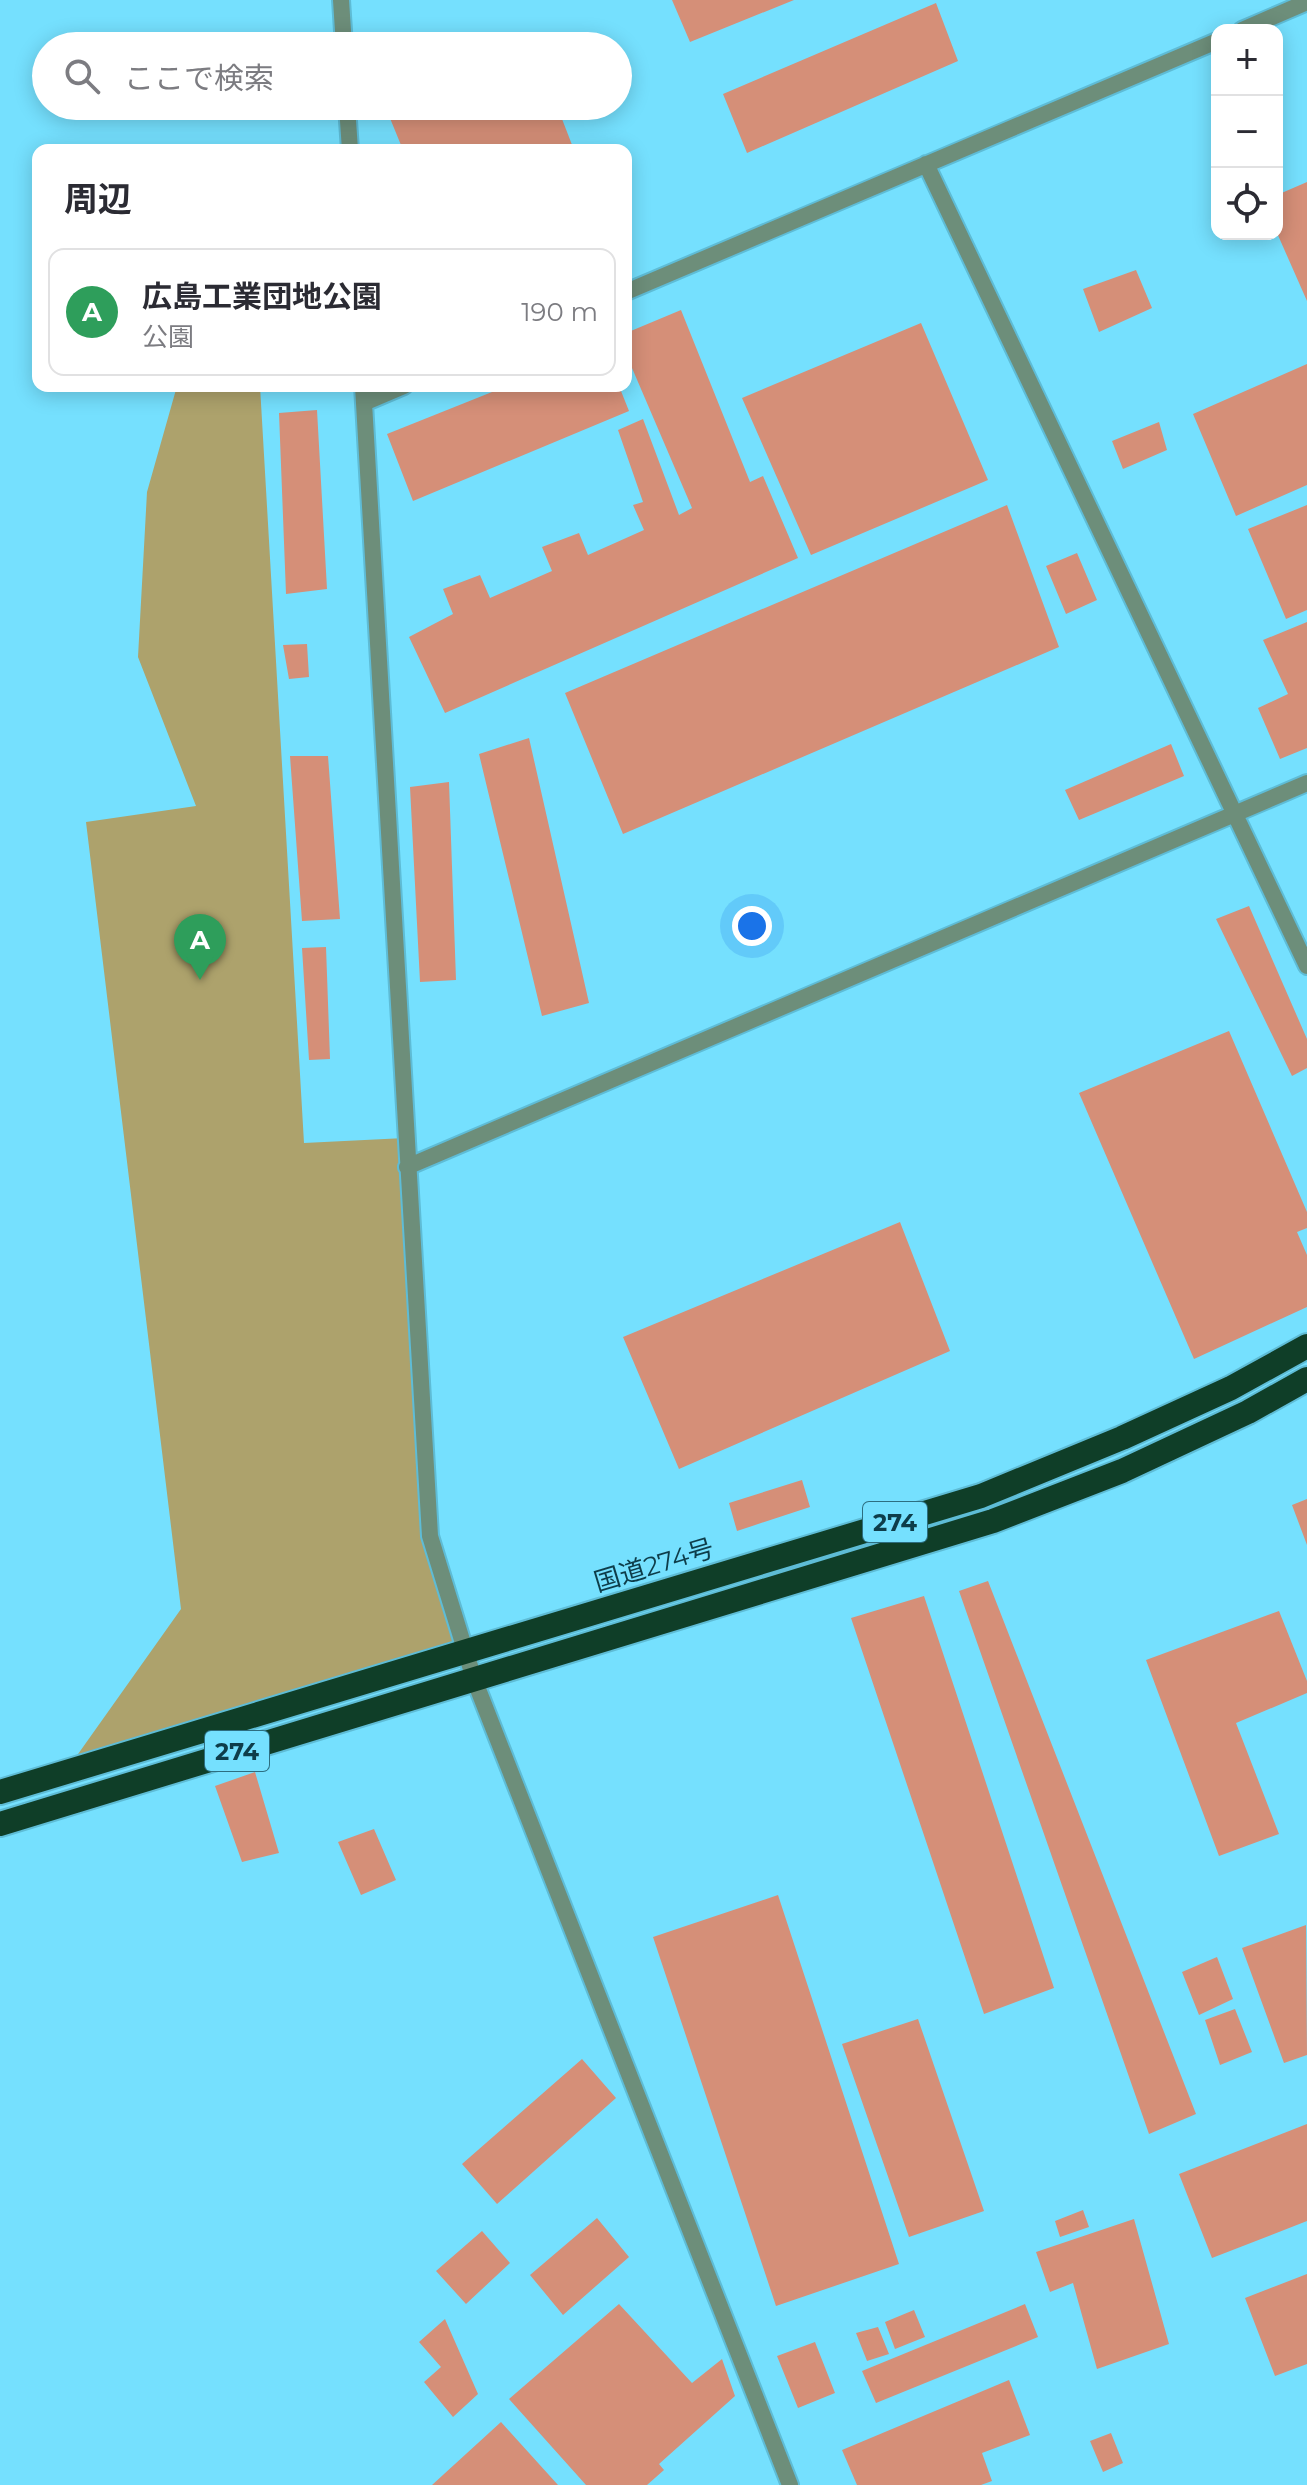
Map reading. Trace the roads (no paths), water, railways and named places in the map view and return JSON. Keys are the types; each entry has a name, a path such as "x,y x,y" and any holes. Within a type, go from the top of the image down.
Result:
{"highway":[{"name":"国道274号","path":"0,1792 981,1496 1136,1432 1231,1388 1307,1346"},
{"name":"274","path":"0,1824 993,1521 1122,1471 1248,1412 1307,1379"}],"street":[{"path":"341,0 343,32"},
{"path":"1256,24 1307,2"},
{"path":"632,289 1211,44"},
{"path":"348,120 350,144"},
{"path":"926,164 1307,966"},
{"path":"364,394 430,1536 474,1679 790,2485"},
{"path":"407,1167 1307,783"}],"place":[{"name":"広島工業団地公園","path":"200,980"}]}
